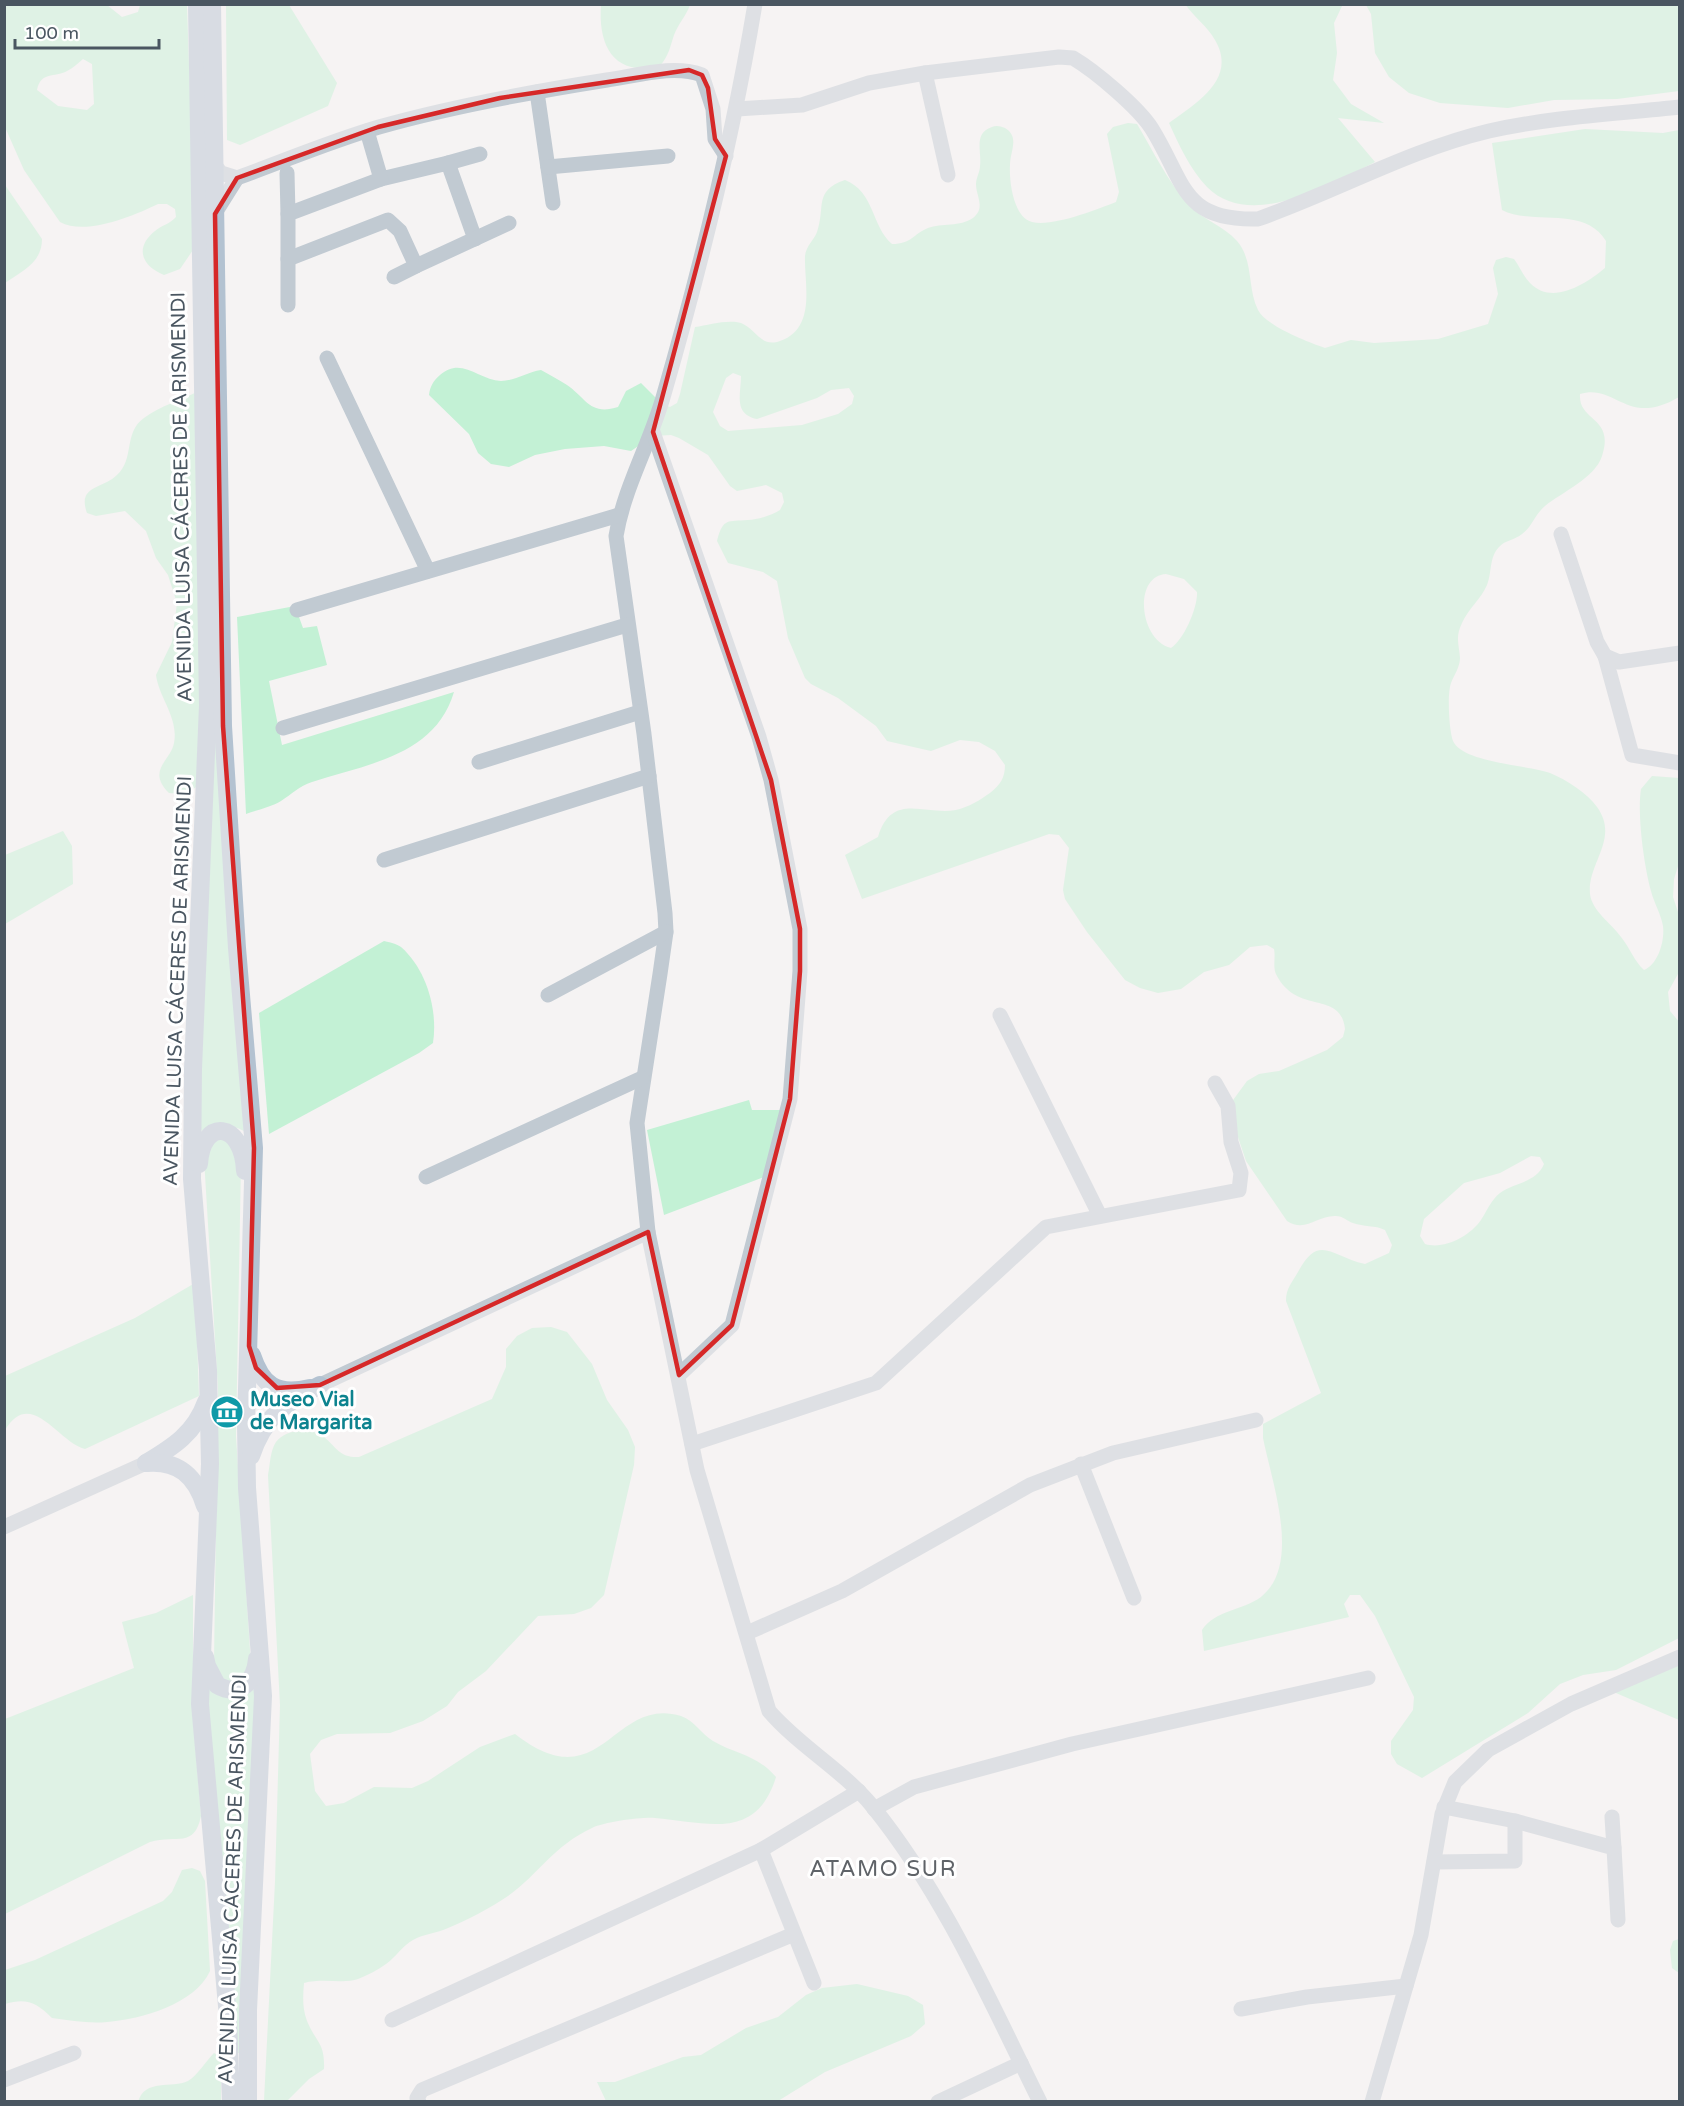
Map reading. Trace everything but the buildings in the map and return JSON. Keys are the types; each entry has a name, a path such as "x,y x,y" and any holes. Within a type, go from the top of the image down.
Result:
{"main road":[{"name":"AVENIDA LUISA CÁCERES DE ARISMENDI","path":"197,4 208,705 193,1090 192,1179 208,1393 209,1521 201,1631 200,1713 228,2018 231,2102"},
{"name":"AVENIDA LUISA CÁCERES DE ARISMENDI","path":"212,4 225,776 254,1148 247,1469 262,1660 262,1741 248,2010 248,2102"},
{"path":"199,1264 201,1148 209,1136 223,1131 237,1140 244,1157 250,1311"},
{"path":"249,1346 256,1368 267,1384 290,1390 320,1385"},
{"path":"247,1469 260,1431 268,1419 288,1403 320,1385"},
{"path":"146,1463 187,1435 202,1413 208,1393"},
{"path":"146,1463 162,1462 184,1470 198,1487 209,1521"},
{"path":"201,1631 211,1676 217,1685 234,1690 249,1684 254,1677 259,1625"}],"street":[{"path":"755,4 737,109 675,358 653,432 619,514 615,536 649,776 666,932 642,1078 637,1123 637,1149 648,1232 697,1470 769,1711 782,1726 859,1791 874,1809 962,1943 1040,2102"},
{"path":"737,109 802,105 869,83 925,73 1059,57 1073,58 1140,114 1152,128 1186,195 1198,206 1234,219 1267,216 1426,151 1488,131 1551,121 1680,107"},
{"path":"214,164 221,173 237,178 367,131 500,98 643,74 689,70 702,75 708,88 716,139 726,156"},
{"path":"925,73 948,175"},
{"path":"537,92 553,203"},
{"path":"367,131 381,179"},
{"path":"288,214 381,179 480,154"},
{"path":"548,167 668,156"},
{"path":"448,163 475,238"},
{"path":"286,173 288,305"},
{"path":"215,214 237,178"},
{"path":"288,260 388,220 400,231 416,266"},
{"path":"394,277 509,223"},
{"path":"327,358 428,571"},
{"path":"653,432 759,737 771,780 800,929 800,971 790,1099 754,1244 732,1325 679,1376"},
{"path":"297,610 619,514"},
{"path":"1561,534 1597,642 1605,656 1632,755 1680,763"},
{"path":"283,728 627,625"},
{"path":"1605,656 1619,662 1680,653"},
{"path":"479,762 640,712"},
{"path":"384,860 649,776"},
{"path":"548,994 666,932"},
{"path":"1000,1015 1100,1216"},
{"path":"426,1177 642,1078"},
{"path":"692,1444 876,1383 1046,1227 1239,1190 1241,1173 1231,1142 1228,1106 1215,1083"},
{"path":"320,1385 648,1232"},
{"path":"747,1633 843,1591 1030,1485 1113,1453 1256,1420"},
{"path":"4,1527 146,1463"},
{"path":"1081,1464 1134,1598"},
{"path":"1372,2102 1421,1935 1444,1807 1455,1782 1488,1750 1571,1704 1680,1657"},
{"path":"874,1809 914,1787 1072,1744 1368,1678"},
{"path":"392,2020 761,1851 859,1791"},
{"path":"1444,1807 1515,1821 1614,1848"},
{"path":"1612,1817 1618,1920"},
{"path":"1434,1862 1515,1861 1515,1821"},
{"path":"761,1851 814,1983"},
{"path":"419,2102 417,2098 422,2090 794,1934"},
{"path":"1240,2009 1307,1997 1406,1986"},
{"path":"4,2080 74,2053"},
{"path":"938,2102 1021,2063"}],"highlighted area":[{"path":"689,70 702,75 708,88 715,139 726,156 653,432 771,780 800,929 800,971 790,1099 732,1325 679,1375 648,1232 320,1385 277,1388 256,1368 249,1346 254,1148 223,726 215,214 237,178 378,127 500,98"}],"green space":[{"path":"1185,4 1346,5 1342,6 1334,23 1337,53 1333,80 1351,104 1384,123 1338,118 1375,162 1314,191 1268,204 1246,205 1225,199 1207,187 1190,165 1169,123 1211,89 1218,78 1221,67 1221,54 1215,40"},
{"path":"4,5 107,5 122,17 138,12 140,5 187,5 195,247 180,269 164,275 150,267 143,256 144,244 148,237 176,217 175,209 167,204 158,204 123,219 96,226 71,226 60,222 24,170 5,127","holes":["83,59 92,64 94,104 87,110 58,106 37,90 45,77 67,71"]},
{"path":"226,5 289,5 337,83 328,106 240,145 227,140"},
{"path":"601,5 690,5 663,62 660,66 644,68 631,67 612,55 602,33"},
{"path":"1366,5 1679,5 1679,91 1617,99 1554,100 1508,108 1440,103 1409,93 1389,77 1375,53 1371,14"},
{"path":"1128,123 1137,124 1181,196 1201,215 1237,241 1246,257 1252,293 1262,316 1288,333 1325,348 1351,340 1374,343 1438,339 1488,324 1498,294 1493,268 1496,260 1506,257 1514,259 1530,283 1548,293 1558,293 1579,286 1605,268 1606,241 1596,230 1585,223 1557,218 1528,217 1502,210 1492,143 1585,129 1663,133 1679,130 1679,397 1647,408 1634,407 1603,394 1592,392 1580,394 1584,410 1604,433 1605,443 1602,456 1593,471 1545,506 1525,531 1501,545 1496,551 1487,585 1460,628 1458,640 1460,661 1451,683 1449,704 1453,741 1459,748 1482,759 1550,773 1576,787 1597,807 1605,830 1601,851 1590,883 1591,900 1644,970 1657,958 1662,945 1663,932 1646,868 1640,812 1641,789 1652,776 1679,778 1679,863 1674,879 1673,897 1679,915 1679,972 1668,992 1670,1011 1680,1023 1679,1638 1616,1670 1583,1675 1560,1684 1528,1713 1422,1778 1397,1764 1391,1754 1391,1741 1413,1710 1414,1697 1375,1616 1360,1595 1350,1595 1344,1604 1349,1617 1204,1651 1202,1630 1207,1623 1221,1614 1254,1602 1261,1597 1273,1583 1280,1565 1281,1522 1263,1438 1263,1424 1321,1393 1286,1301 1288,1289 1305,1260 1319,1250 1326,1250 1365,1264 1389,1253 1392,1245 1385,1230 1357,1224 1338,1216 1329,1216 1300,1225 1287,1221 1246,1161 1228,1107 1247,1081 1259,1074 1279,1071 1327,1050 1343,1037 1345,1029 1342,1017 1327,1005 1307,1000 1286,988 1276,973 1274,949 1267,945 1250,947 1229,965 1204,972 1181,989 1158,993 1140,988 1125,980 1087,932 1065,899 1063,890 1069,848 1059,835 1049,834 862,899 845,855 878,837 884,823 892,814 901,810 911,808 956,810 974,803 999,784 1005,765 995,751 979,742 960,740 931,751 887,741 876,726 838,698 811,684 805,678 788,638 777,581 763,572 728,563 717,541 727,522 752,520 780,510 784,502 782,493 766,485 737,491 730,486 708,455 671,435 653,436 631,451 604,446 565,449 535,455 509,467 491,464 478,453 469,434 429,395 432,384 438,377 455,368 463,368 501,381 541,370 567,385 589,404 601,409 618,407 626,391 641,383 662,404 670,407 677,403 680,394 695,327 736,322 746,326 763,340 773,342 792,335 799,326 806,304 806,252 817,232 824,195 835,184 845,180 855,185 868,201 885,237 892,244 908,241 928,228 968,221 977,214 980,206 976,184 980,168 980,138 986,130 998,126 1005,128 1012,136 1010,180 1020,213 1032,222 1062,220 1116,202 1119,192 1107,134 1113,127","holes":["733,373 741,376 741,408 744,413 757,419 817,398 831,390 849,388 854,396 852,404 838,414 802,425 728,431 720,426 713,412 726,378","1166,574 1184,579 1197,592 1189,623 1181,638 1171,648 1160,643 1152,633 1144,609 1148,585 1155,577","1531,1156 1540,1157 1544,1164 1531,1179 1500,1193 1476,1226 1463,1236 1440,1245 1425,1244 1420,1236 1424,1219 1464,1183 1500,1173"]},
{"path":"5,185 42,239 39,254 30,266 5,283"},
{"path":"199,391 203,780 188,791 169,793 162,785 160,772 172,749 175,734 174,725 156,675 172,642 177,603 168,575 156,558 146,531 125,511 96,516 87,513 85,504 88,492 111,480 122,469 133,431 144,418"},
{"path":"295,606 303,628 317,626 327,665 269,681 282,745 454,692 445,714 432,731 415,744 376,762 307,784 277,803 246,814 237,617"},
{"path":"214,734 217,734 244,1131 222,1125 201,1131 199,1092"},
{"path":"63,831 72,846 73,884 5,924 5,855"},
{"path":"384,941 401,947 418,967 424,979 434,1018 433,1043 419,1053 269,1134 259,1013"},
{"path":"749,1100 752,1110 781,1110 764,1177 664,1215 647,1130"},
{"name":"Museo Vial de Margarita","path":"225,1137 241,1162 236,1436 251,1665 244,1680 225,1684 214,1663 218,1389 204,1158 208,1145"},
{"path":"195,1283 199,1396 85,1449 35,1415 25,1414 15,1418 5,1430 5,1376 135,1318"},
{"path":"551,1327 567,1332 592,1364 607,1400 628,1430 635,1447 634,1465 604,1595 591,1608 574,1614 538,1616 486,1671 458,1692 447,1706 423,1721 390,1733 337,1734 321,1740 310,1754 315,1791 326,1806 344,1803 374,1787 412,1788 428,1781 480,1747 515,1734 544,1752 568,1757 588,1753 638,1720 658,1714 686,1718 713,1741 754,1759 776,1777 767,1798 756,1811 742,1820 710,1824 641,1818 592,1828 567,1843 508,1896 444,1930 413,1940 390,1961 373,1972 353,1980 304,1983 305,2016 323,2053 324,2069 309,2079 287,2101 264,2101 275,1882 280,1705 268,1475 272,1450 276,1442 286,1434 306,1431 324,1437 347,1456 359,1457 492,1399 506,1367 506,1349 517,1336 532,1328"},
{"path":"193,1595 193,1718 201,1816 194,1833 189,1837 150,1842 5,1914 5,1719 134,1668 122,1622 156,1613"},
{"path":"1679,1663 1679,1720 1609,1690"},
{"path":"207,1688 245,1694 255,1689 241,2053 236,2053"},
{"path":"192,1868 200,1871 205,1881 210,1971 203,1983 180,2001 136,2017 100,2022 52,2018 36,2005 25,2002 5,2004 5,1970 35,1960 163,1901 172,1892 182,1870"},
{"path":"1680,1939 1679,1973 1672,1968 1670,1950 1673,1941"},
{"path":"857,1984 908,1996 923,2005 925,2024 911,2036 825,2072 778,2101 606,2101 597,2082 615,2082 683,2057 701,2055 746,2028 778,2017 806,1995 822,1988"},
{"path":"214,2053 221,2058 221,2101 138,2102 147,2090 153,2087 188,2081 199,2072"}],"place":[{"name":"Museo Vial de Margarita","path":"227,1412"}],"district":[{"name":"ATAMO SUR","path":"883,1869"}]}
